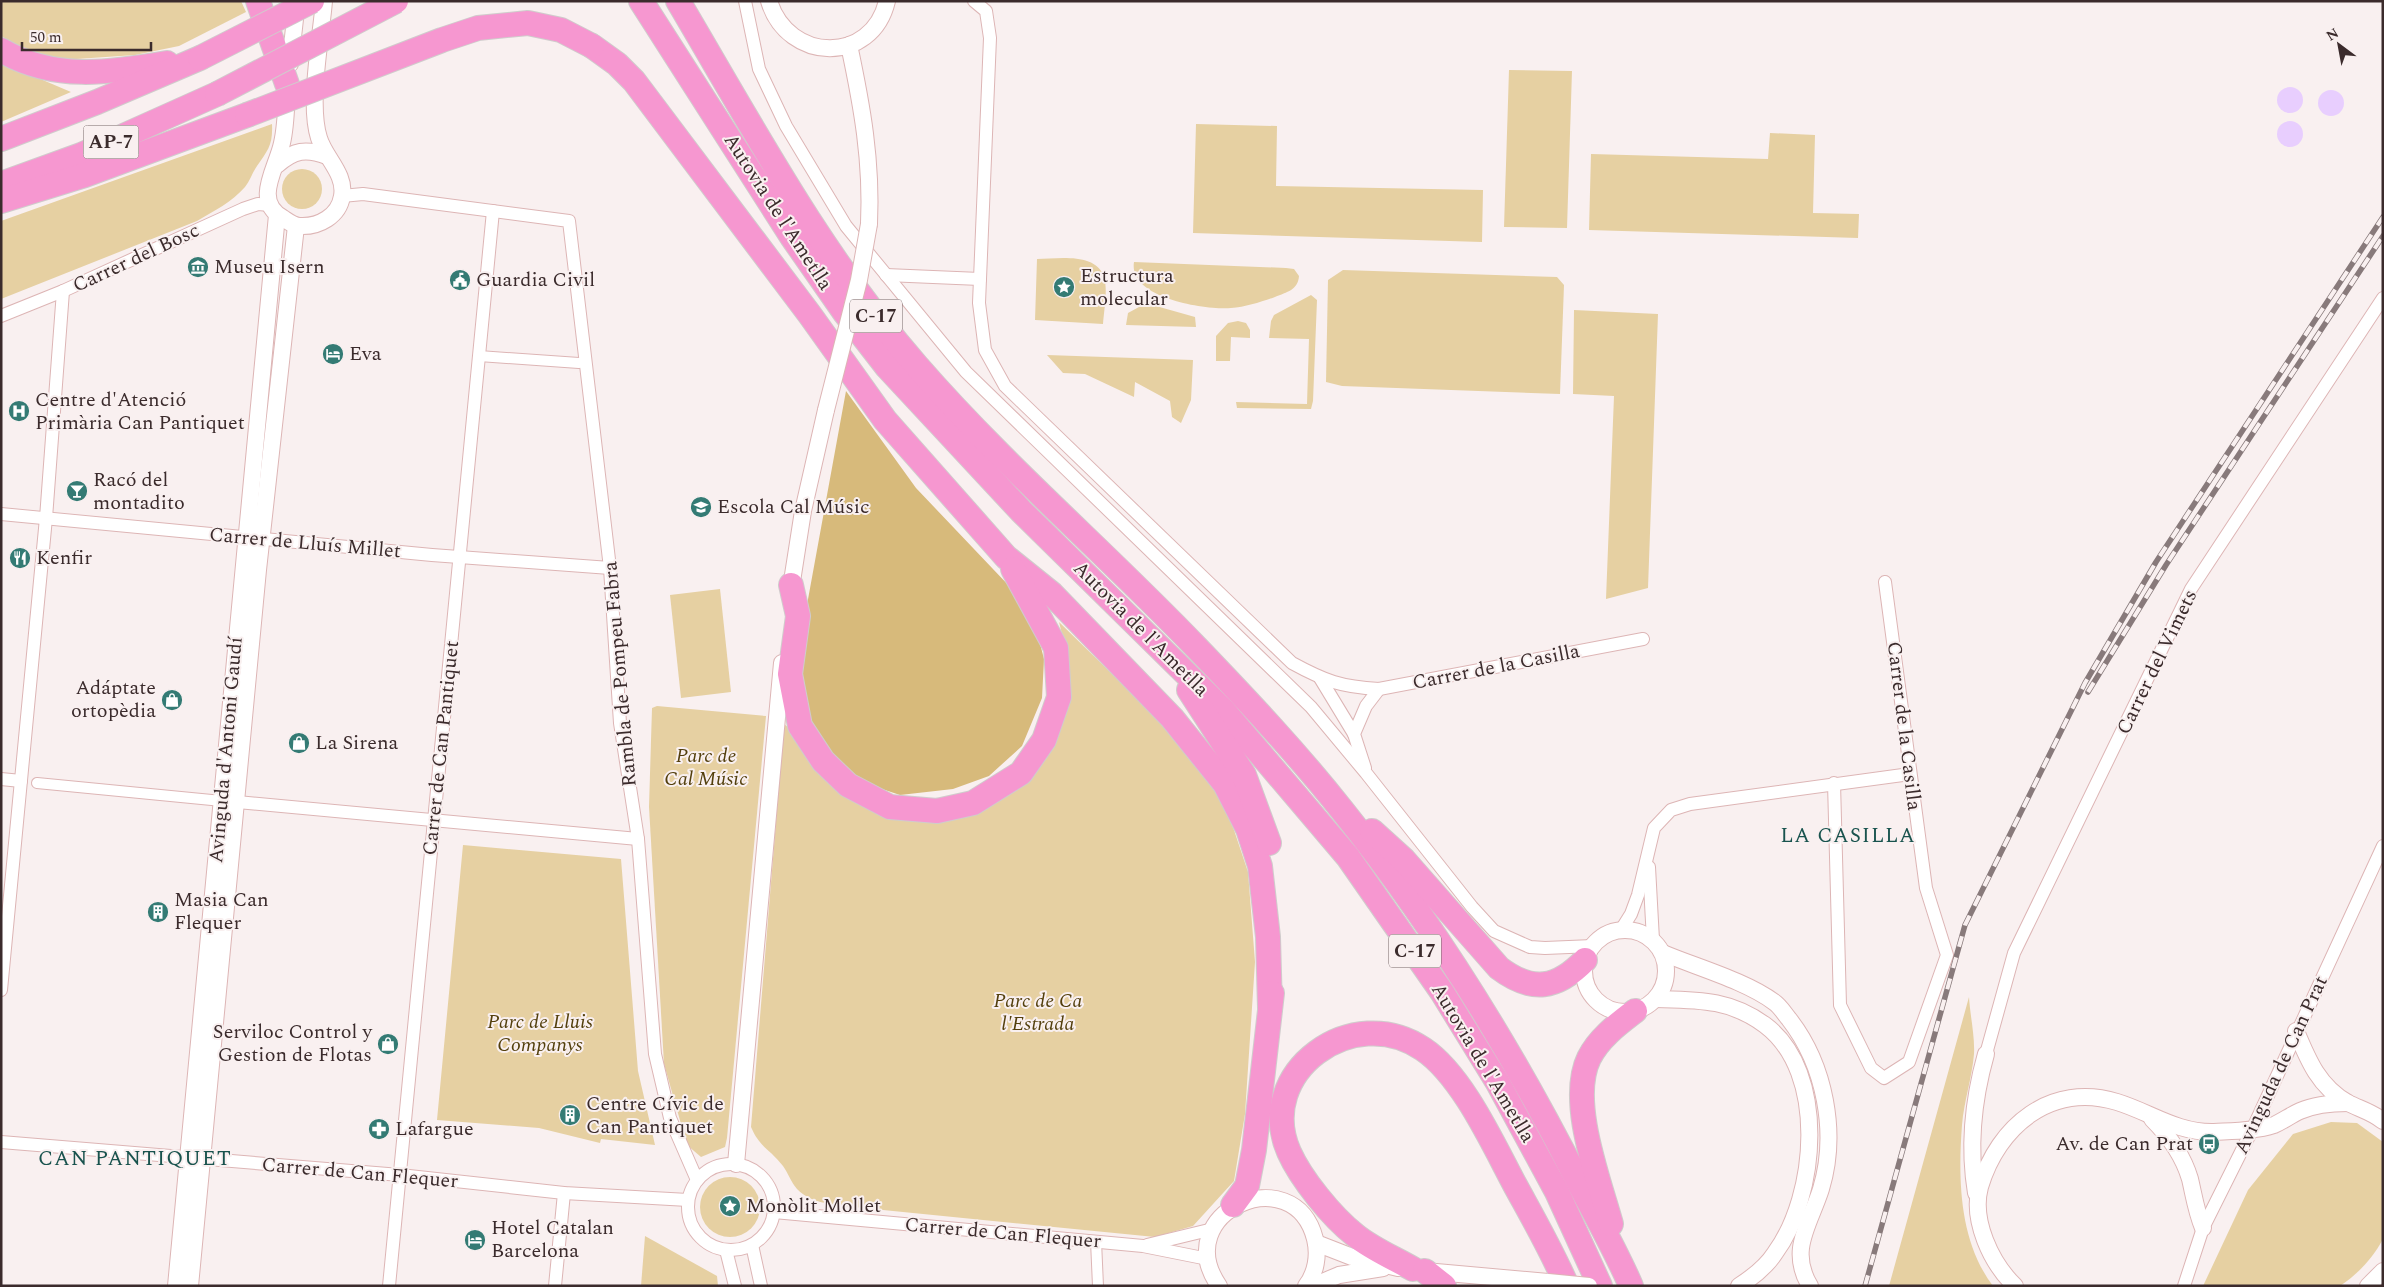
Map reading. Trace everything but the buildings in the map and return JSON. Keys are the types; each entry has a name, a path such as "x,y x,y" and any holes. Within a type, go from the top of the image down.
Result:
{"highway":[{"path":"258,1 287,84"},
{"name":"AP-7","path":"1,139 97,102 200,58 312,1"},
{"name":"AP-7","path":"1,184 81,155 217,94 396,1"},
{"name":"Autovia de l'Ametlla","path":"642,1 792,237 887,367 1021,511 1223,710 1323,826 1412,946 1467,1031 1502,1090 1557,1192 1600,1286"},
{"name":"Autovia de l'Ametlla","path":"678,1 798,202 865,302 916,366 988,443 1195,645 1340,807 1438,941 1506,1046 1552,1130 1628,1280"},
{"path":"1,201 85,174 478,28 528,23 562,30 592,46 617,64 634,81 810,315 885,420 1006,557 1052,594 1172,718 1225,784 1248,829 1260,866 1268,937 1270,1008"},
{"path":"1,50 34,66 61,72 141,68 200,58"},
{"path":"791,585 798,616 790,674 800,726 823,761 848,785 890,807 937,811 973,803 1022,772 1044,740 1059,697 1056,648 1006,557"},
{"path":"1170,658 1244,775 1268,842 1276,874 1278,942 1252,1159 1247,1186 1233,1206"},
{"path":"1340,807 1367,827 1404,860 1499,968 1509,975 1532,985 1547,984 1571,975 1589,953"},
{"path":"1628,1280 1586,1136 1582,1109 1583,1078 1589,1058 1603,1038 1635,1011"},
{"path":"1444,1286 1410,1269 1368,1244 1341,1223 1305,1178 1289,1152 1282,1115 1285,1097 1304,1063 1319,1049 1334,1040 1370,1032 1386,1033 1407,1040 1424,1049 1447,1072 1464,1093 1558,1264 1558,1284"}],"street":[{"path":"277,165 286,120 287,84 297,1"},
{"path":"324,1 314,111 319,137 327,156 336,167 342,184 342,196 338,207 325,222 310,227 296,226 274,210 267,191 270,176 277,165 295,151 306,150 327,156"},
{"path":"745,1 760,68 786,126 846,226 966,372 1311,707 1472,907 1494,931 1530,947 1589,953"},
{"path":"769,1 773,14 783,29 797,40 813,47 831,49 849,45 870,33 885,13 887,1"},
{"name":"Carrer de la Casilla","path":"974,1 986,11 990,38 979,303 986,350 1005,386 1292,663 1320,678 1349,688 1379,689 1643,639"},
{"path":"736,1164 776,720 791,585 803,511 859,280 869,224 870,164 867,136 849,45"},
{"path":"342,196 363,194 493,211"},
{"name":"Carrer del Bosc","path":"1,316 64,291 243,209 258,204 274,210"},
{"name":"Avinguda d'Antoni Gaudí","path":"229,801 246,537 274,210"},
{"name":"Rambla de Pompeu Fabra","path":"493,211 569,221 610,568 620,723 638,839 655,1054 670,1118 697,1180"},
{"name":"Carrer de Can Pantiquet","path":"389,1286 493,211"},
{"name":"Avinguda d'Antoni Gaudí","path":"176,1286 194,1158 229,801 263,539 296,226"},
{"path":"886,275 980,279"},
{"path":"1,990 46,518 64,291"},
{"name":"Carrer del Vimets","path":"1986,1054 2014,953 2191,589 2383,298"},
{"path":"479,356 579,363"},
{"name":"Carrer de Lluís Millet","path":"1,514 460,557 610,568"},
{"name":"Carrer de la Casilla","path":"1834,783 1840,1005 1871,1068 1884,1078 1908,1062 1947,955 1926,888 1885,582"},
{"path":"1320,678 1354,734 1366,773"},
{"path":"1354,734 1366,706 1379,689"},
{"path":"1621,930 1631,914 1638,895 1654,828 1671,810 1690,804 1910,774"},
{"path":"1,779 21,781"},
{"path":"37,783 638,839"},
{"name":"Avinguda de Can Prat","path":"2184,1286 2203,1228 2253,1128 2296,1031 2383,846"},
{"path":"1648,852 1653,940"},
{"path":"1621,930 1638,932 1653,940 1663,953 1667,972 1662,991 1656,999 1643,1009 1635,1011 1616,1012 1599,1003 1592,996 1584,979 1589,953 1605,935 1621,930"},
{"path":"1663,953 1754,989 1776,1003 1800,1033 1815,1066 1826,1112 1828,1153 1821,1188 1803,1235 1800,1254 1801,1267 1810,1286"},
{"path":"1656,999 1709,1001 1725,1004 1745,1012 1766,1026 1783,1044 1798,1073 1809,1112 1810,1151 1798,1207 1776,1253 1761,1270 1738,1286"},
{"path":"2296,1031 2308,1060 2323,1083 2348,1103 2365,1109 2383,1121"},
{"path":"1986,1054 1973,1111 1972,1171 1981,1226 1988,1247 1997,1264 2015,1286"},
{"path":"1977,1198 1986,1166 1998,1145 2014,1126 2030,1112 2049,1104 2092,1098 2117,1102 2183,1129 2196,1132 2274,1125 2313,1106 2329,1103 2348,1103"},
{"path":"2149,1116 2166,1133 2184,1161 2195,1208 2203,1228"},
{"name":"Carrer de Can Flequer","path":"1,1142 400,1175 564,1193 688,1200"},
{"name":"Avinguda d'Antoni Gaudí","path":"190,1286 194,1158"},
{"path":"723,1164 736,1164 752,1169 762,1176 770,1187 774,1199 774,1212 766,1231 752,1245 740,1249 726,1250 709,1244 696,1233 689,1217 688,1200 697,1180 709,1170 723,1164"},
{"path":"555,1286 564,1193"},
{"path":"1219,1286 1210,1269 1208,1259 1207,1249 1213,1228 1233,1206 1257,1198 1281,1200 1301,1214 1311,1227 1316,1243 1316,1263 1306,1286"},
{"name":"Carrer de Can Flequer","path":"774,1212 1096,1241 1142,1246 1208,1259"},
{"name":"Carrer de Can Flequer","path":"1142,1246 1213,1228"},
{"path":"1096,1241 1098,1286"},
{"path":"1316,1243 1333,1251 1410,1269 1590,1286"},
{"path":"752,1245 761,1286"},
{"path":"726,1250 735,1286"},
{"path":"1313,1286 1339,1275 1410,1269"},
{"path":"2368,1286 2383,1271"}],"green space":[{"path":"1,1 241,1 246,12 179,46 135,55 62,60 32,53 1,36"},
{"path":"1,62 5,64 71,92 1,122"},
{"path":"1509,70 1572,71 1567,228 1504,227"},
{"path":"272,124 272,137 264,156 245,187 222,206 197,221 1,299 1,221"},
{"path":"1196,124 1277,126 1276,186 1483,190 1482,242 1193,233"},
{"path":"1770,133 1815,135 1813,213 1859,214 1858,238 1589,230 1591,154 1768,159"},
{"path":"302,169 316,175 322,189 316,203 302,209 288,203 282,189 288,175"},
{"path":"1065,258 1085,260 1100,269 1106,288 1103,324 1035,320 1037,259"},
{"path":"1134,262 1286,268 1294,269 1299,276 1297,284 1291,290 1264,301 1231,308 1204,307 1187,304 1155,293 1143,285 1135,274"},
{"path":"1343,270 1557,277 1564,285 1560,394 1342,386 1326,382 1328,280"},
{"path":"1311,295 1317,300 1313,401 1311,409 1237,408 1236,402 1307,404 1309,339 1269,338 1271,321 1274,315"},
{"path":"1156,306 1195,317 1196,327 1126,325 1128,313 1139,307"},
{"path":"1574,310 1658,314 1648,588 1606,599 1614,396 1573,394"},
{"path":"1238,321 1246,323 1250,330 1250,338 1231,337 1230,361 1216,361 1216,336 1228,323"},
{"path":"1047,355 1193,360 1191,400 1181,423 1172,417 1170,401 1135,382 1134,397 1085,374 1063,373"},
{"path":"720,589 731,692 681,698 670,595"},
{"name":"Parc de Ca l'Estrada","path":"1059,622 1158,719 1213,782 1234,830 1248,872 1255,962 1245,1114 1234,1181 1193,1226 1155,1237 846,1206 828,1204 811,1199 797,1189 783,1166 762,1144 751,1127 784,724 895,814 1026,777 1066,650"},
{"name":"Parc de Cal Músic","path":"657,706 766,716 727,1138 725,1147 701,1157 687,1145 664,1064 649,807 652,708"},
{"name":"Parc de Lluis Companys","path":"463,845 621,859 638,1071 655,1145 601,1139 600,1143 539,1128 437,1120"},
{"path":"1969,997 1974,1054 1962,1125 1961,1188 1967,1230 1973,1249 1993,1286 1889,1286"},
{"path":"2331,1122 2357,1123 2383,1142 2383,1239 2370,1259 2359,1271 2340,1286 2203,1286 2248,1190 2293,1134"},
{"path":"730,1177 747,1182 755,1190 760,1207 755,1224 747,1232 730,1237 713,1232 705,1224 700,1207 705,1190 713,1182"},
{"path":"645,1236 717,1276 718,1286 641,1286"}],"shaded area":[{"path":"2290,87 2299,91 2303,100 2299,109 2290,113 2281,109 2277,100 2281,91"},
{"path":"2331,90 2340,94 2344,103 2340,112 2331,116 2322,112 2318,103 2322,94"},
{"path":"2290,121 2299,125 2303,134 2299,143 2290,147 2281,143 2277,134 2281,125"},
{"path":"846,391 916,488 1012,589 1036,628 1044,659 1042,698 1022,746 989,776 953,789 900,795 858,781 823,761 792,687"}],"railway":[{"path":"1865,1286 1965,925 2085,683 2156,562 2383,217"},
{"path":"2088,692 2166,565 2383,236"}],"place":[{"name":"Museu Isern","path":"198,267"},
{"name":"Guardia Civil","path":"460,280"},
{"name":"Estructura molecular","path":"1064,287"},
{"name":"Eva","path":"333,354"},
{"name":"Centre d'Atenció Primària Can Pantiquet","path":"19,411"},
{"name":"Racó del montadito","path":"77,491"},
{"name":"Escola Cal Músic","path":"701,507"},
{"name":"Kenfir","path":"20,558"},
{"name":"Adáptate ortopèdia","path":"172,700"},
{"name":"La Sirena","path":"299,743"},
{"name":"Masia Can Flequer","path":"158,912"},
{"name":"Serviloc Control y Gestion de Flotas","path":"388,1044"},
{"name":"Centre Cívic de Can Pantiquet","path":"570,1115"},
{"name":"Lafargue","path":"379,1129"},
{"name":"Av. de Can Prat","path":"2209,1144"},
{"name":"Monòlit Mollet","path":"730,1206"},
{"name":"Hotel Catalan Barcelona","path":"475,1240"}],"district":[{"name":"LA CASILLA","path":"1848,836"},
{"name":"CAN PANTIQUET","path":"135,1159"}]}
